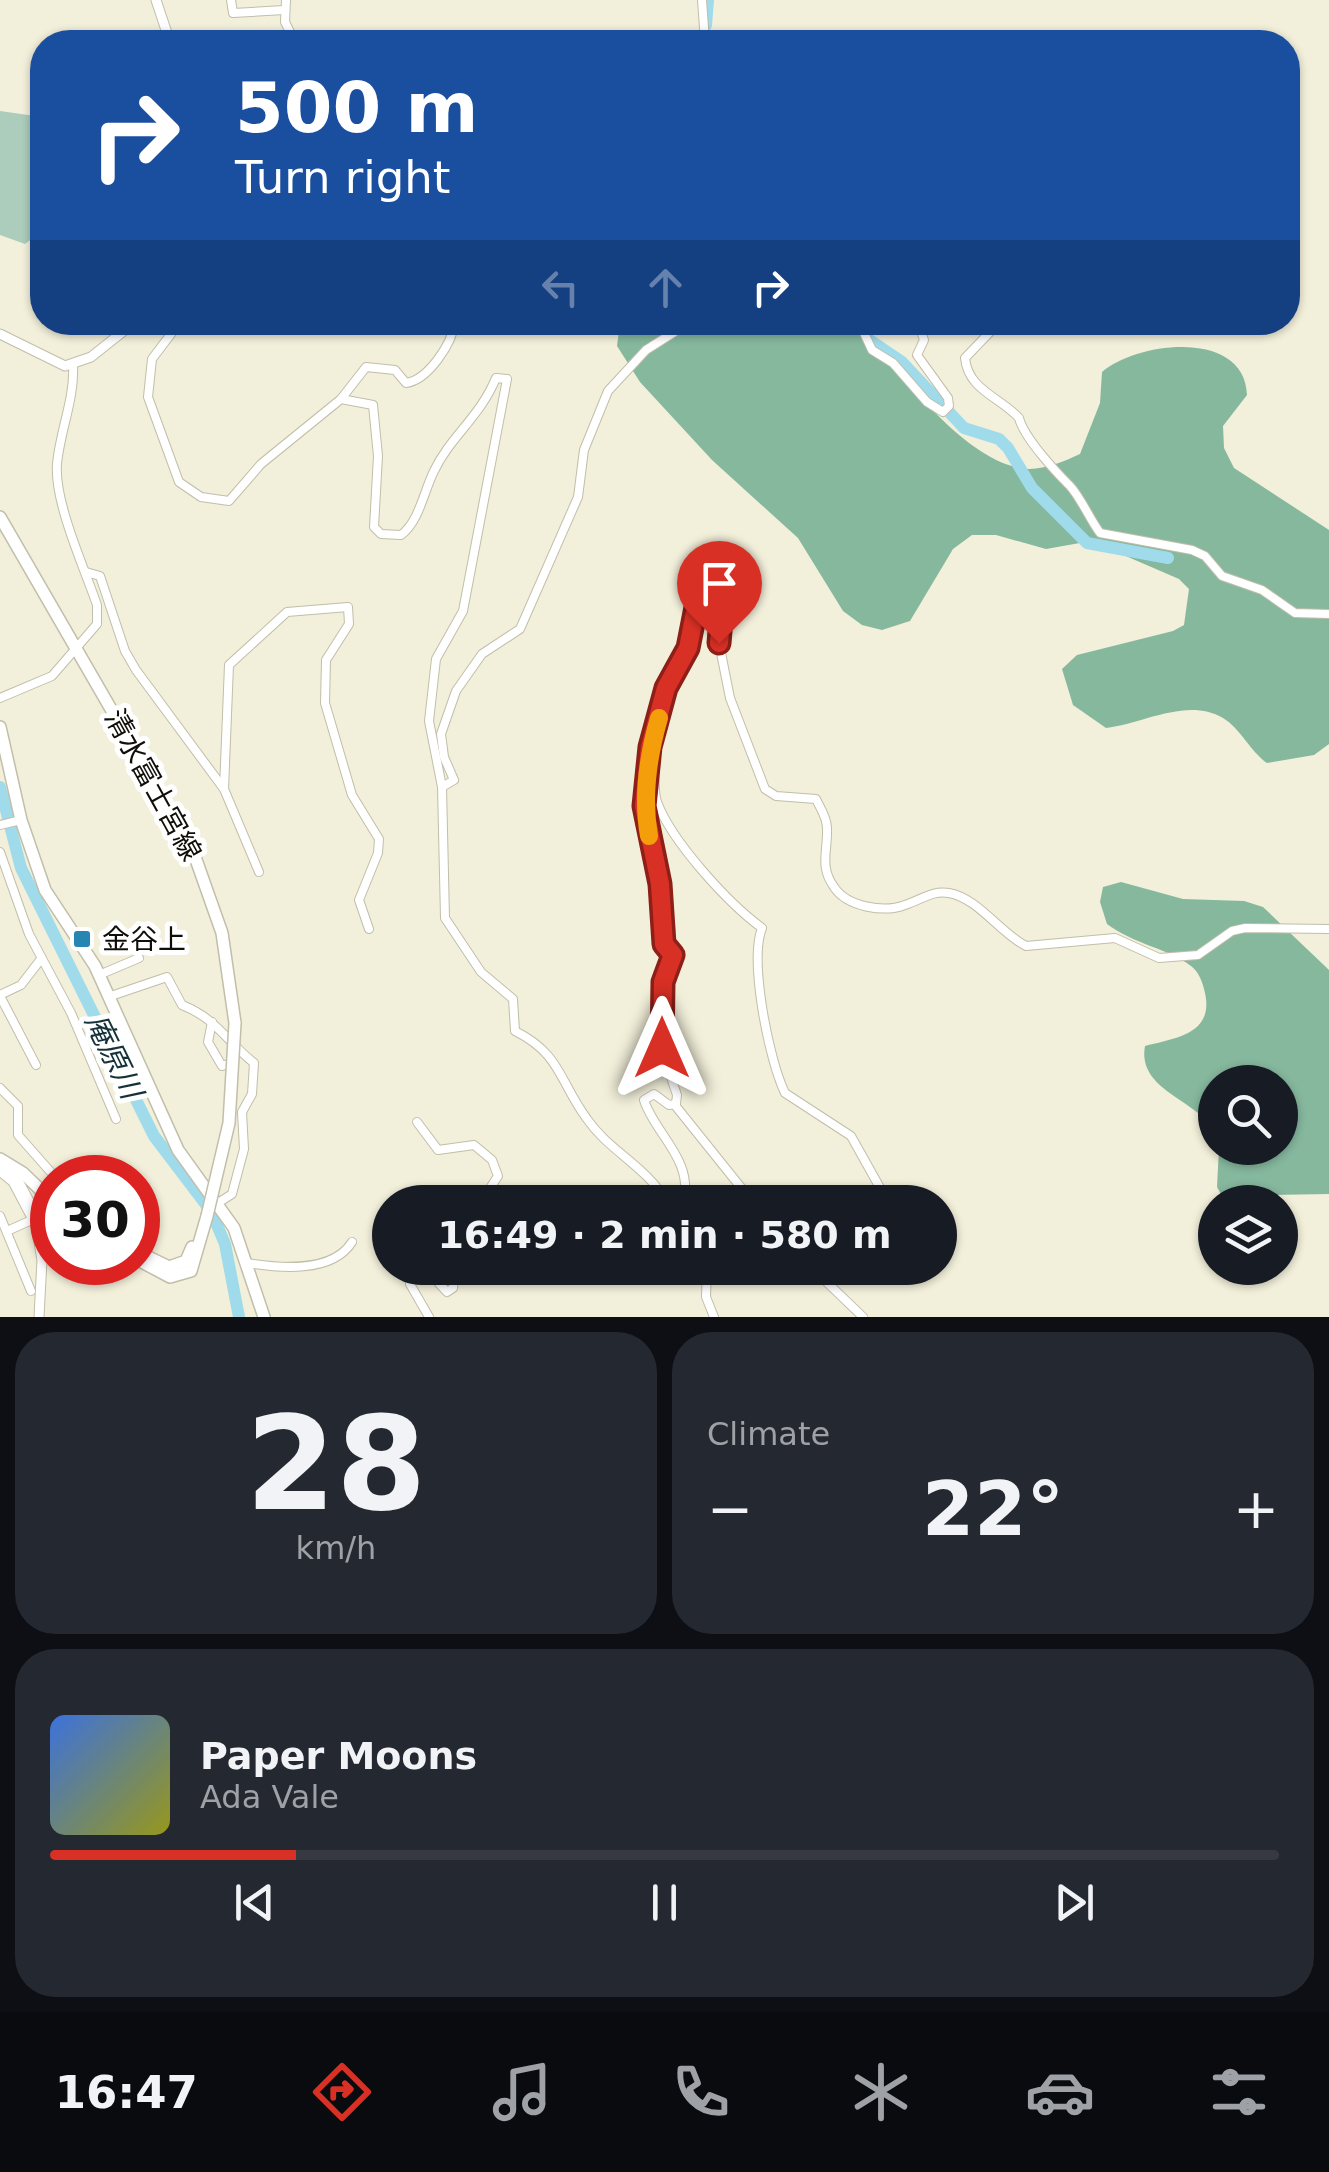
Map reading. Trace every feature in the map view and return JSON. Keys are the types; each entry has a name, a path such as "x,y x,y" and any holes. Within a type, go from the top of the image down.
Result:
{"highway":[{"path":"0,1168 20,1187 30,1208"},
{"path":"0,1176 30,1212"}],"main road":[{"name":"清水富士宮線","path":"0,516 193,851 222,933 234,1023 229,1124 191,1271 170,1277 160,1272"},
{"path":"0,727 21,820 45,890 99,975 178,1150 218,1202 247,1263 264,1317"},
{"path":"0,1150 30,1174"},
{"path":"0,1159 30,1179"},
{"name":"清水富士宮線","path":"160,1263 169,1267 186,1261 207,1216"}],"street":[{"path":"156,0 166,30"},
{"path":"231,0 232,13 285,5 290,30"},
{"path":"702,0 703,30"},
{"path":"0,334 55,364 73,365 116,335"},
{"path":"168,335 157,348 148,378 148,396 176,474 187,491 230,501 261,464 341,399 353,380 376,365 394,370 406,383 417,382 429,372 448,335"},
{"path":"442,787 454,780 444,757 442,734 456,692 482,654 520,629 578,498 584,450 608,391 646,350 670,335"},
{"path":"865,335 872,350 893,362 927,402 943,412 949,406 948,398 917,355 922,335"},
{"path":"987,335 965,358 972,380 992,401 1019,418 1021,428 1059,479 1071,487 1100,532 1192,550 1205,556 1222,576 1262,590 1295,613 1329,614"},
{"path":"0,698 42,683 97,624 99,614 60,494 56,468 74,384 73,365"},
{"path":"341,399 373,406 378,456 374,526 381,534 401,534 412,522 436,467 484,408 496,378 507,379 463,610 436,660 429,721 442,787 445,918 482,972 513,999 516,1031 542,1045 588,1122 635,1161 654,1185"},
{"path":"674,1104 678,1096 666,1071 661,1032 663,982 673,955 664,944 660,884 646,817 650,757 666,688 688,648 704,567 713,562 725,572 719,643 730,698 758,771 770,794 816,799 826,820 822,861 836,891 849,901 902,907 934,893 948,893 963,898 1026,946 1116,938 1159,958 1198,955 1232,931 1245,928 1329,929"},
{"path":"86,572 92,570 100,576 125,651 136,670 224,788 259,872"},
{"path":"224,788 229,665 288,612 348,608 350,624 326,660 326,704 352,795 379,839 378,853 359,900 369,929"},
{"path":"650,757 655,767 657,801 677,836 762,928 756,942 762,996 785,1093 851,1136 878,1185"},
{"path":"0,825 21,820"},
{"path":"0,852 41,959 71,1014 116,1118"},
{"path":"99,975 139,958"},
{"path":"36,1065 0,996 21,985 41,959"},
{"path":"108,996 167,977 182,1005 202,1011 254,1063 252,1094 242,1112 245,1140 240,1164 232,1194 218,1202"},
{"path":"212,1022 208,1042 222,1066 228,1064"},
{"path":"0,1088 18,1106 18,1135 36,1155"},
{"path":"684,1185 675,1154 644,1100 654,1094 663,1103 674,1104 739,1185"},
{"path":"417,1122 438,1150 447,1152 469,1144 492,1160 498,1176 492,1185"},
{"path":"0,1216 30,1291"},
{"path":"6,1231 30,1220"},
{"path":"247,1263 279,1270 308,1266 335,1256 352,1242"},
{"path":"40,1317 41,1285"},
{"path":"411,1285 428,1317"},
{"path":"706,1285 706,1297 714,1317"},
{"path":"830,1285 864,1317"}],"green space":[{"path":"0,111 30,115 30,240 25,244 0,235"},
{"path":"618,335 872,335 911,386 953,430 998,461 1027,469 1051,466 1080,454 1100,403 1102,372 1118,361 1163,348 1187,347 1229,359 1242,374 1247,395 1223,426 1224,448 1234,468 1329,530 1329,744 1314,755 1267,763 1229,723 1209,712 1180,711 1106,728 1073,705 1062,669 1077,655 1184,625 1189,589 1179,579 1091,541 1046,549 996,535 972,535 953,549 910,621 882,630 862,625 843,611 798,538 712,460 640,382 617,346"},
{"path":"1121,882 1183,899 1244,901 1263,907 1329,970 1329,1194 1298,1195 1298,1185 1217,1185 1218,1165 1298,1165 1298,1065 1198,1065 1198,1113 1158,1083 1145,1061 1145,1046 1180,1037 1198,1026 1204,1017 1205,993 1191,966 1107,924 1100,902 1103,887"}],"waterway":[{"path":"706,25 708,0"},
{"path":"867,335 902,362 964,428 999,439 1032,488 1087,543 1168,558"},
{"name":"庵原川","path":"0,787 21,868 154,1136 211,1211 225,1244 239,1317"}],"slow traffic":[{"path":"649,836 644,806 650,747 659,718"}],"place":[{"name":"金谷上","path":"82,939"}],"route":[{"path":"662,1048 663,982 673,955 664,944 660,884 644,806 650,747 666,688 688,648 708,562 725,572 719,643"}]}
